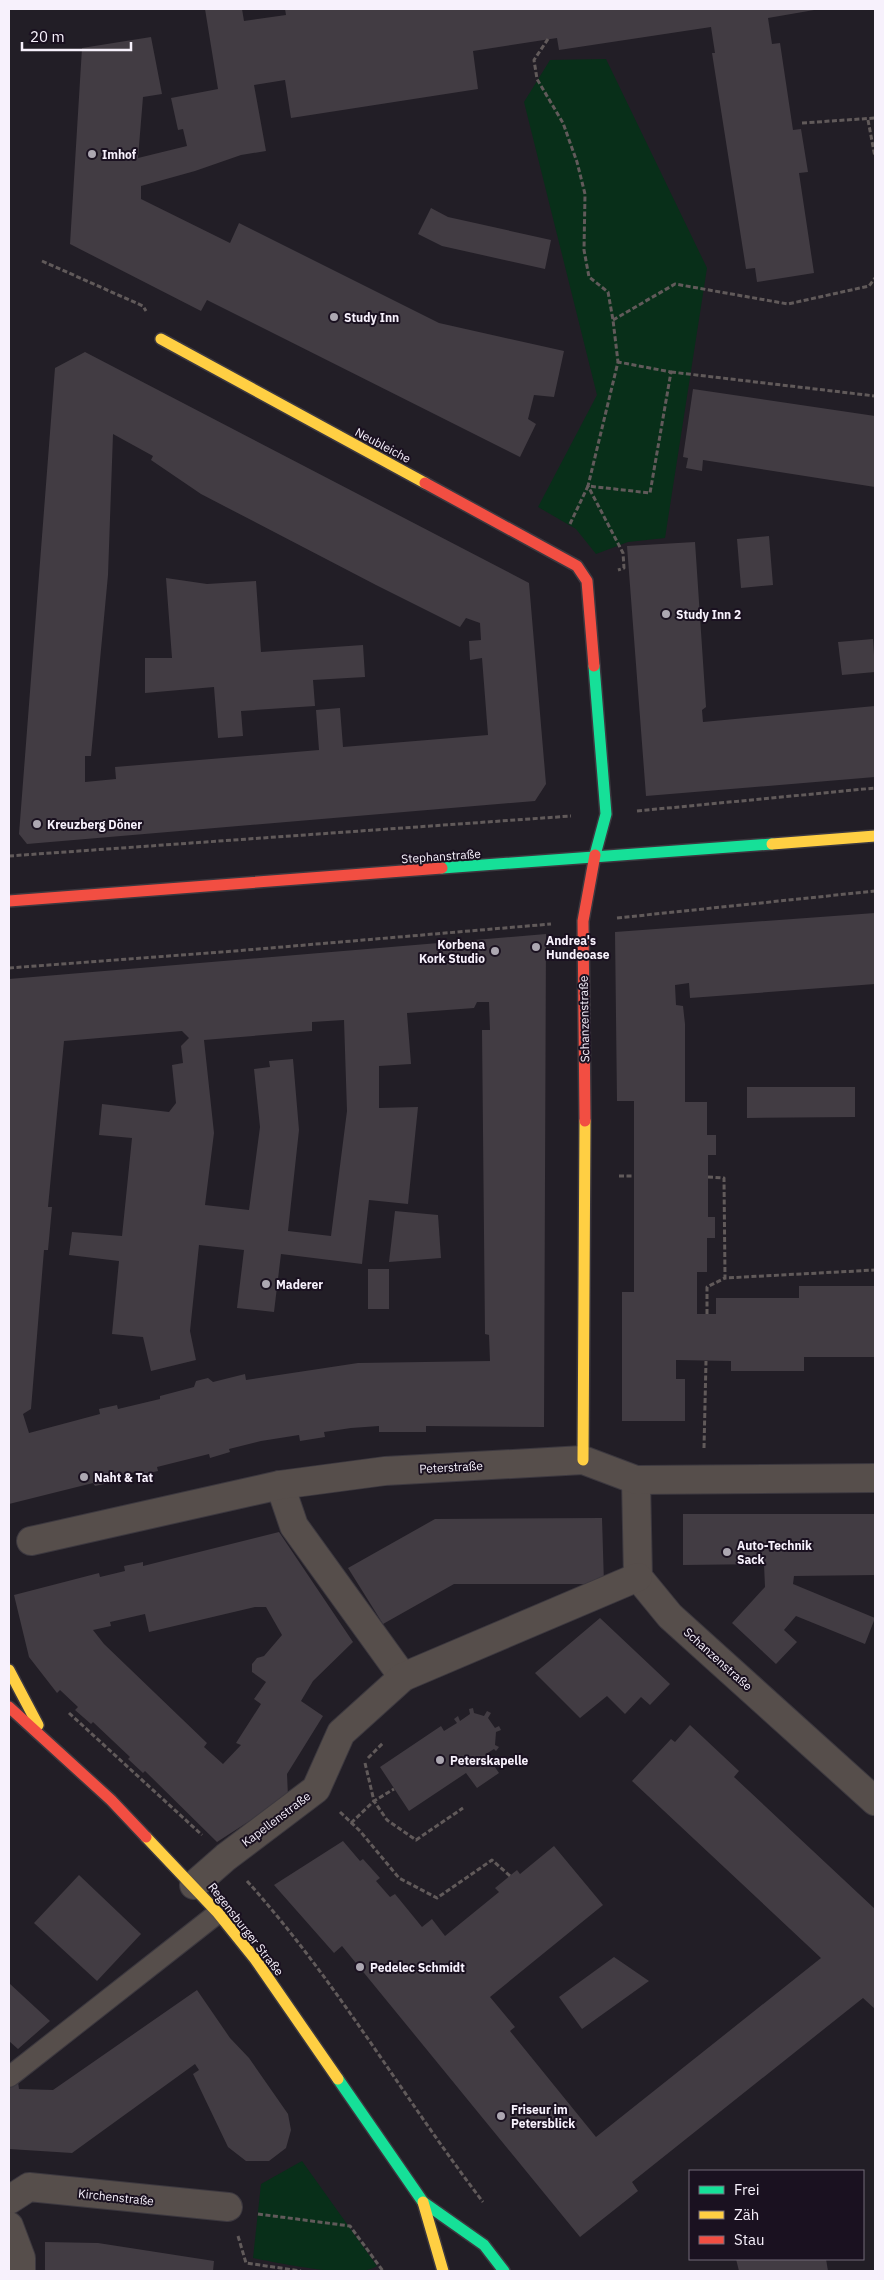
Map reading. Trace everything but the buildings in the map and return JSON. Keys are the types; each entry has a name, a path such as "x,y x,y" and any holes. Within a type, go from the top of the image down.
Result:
{"street":[{"name":"Neubleiche","path":"161,340 557,554 577,566 587,581"},
{"name":"Schanzenstraße","path":"584,1460 585,1166 583,921 594,859 606,814 587,581"},
{"name":"Stephanstraße","path":"9,901 594,859 875,836"},
{"name":"Peterstraße","path":"31,1541 280,1484 385,1471 584,1460 636,1480 875,1478"},
{"path":"636,1480 638,1576"},
{"path":"280,1484 294,1526 403,1677"},
{"name":"Schanzenstraße","path":"638,1576 670,1616 875,1800"},
{"name":"Kapellenstraße","path":"194,1885 226,1857 316,1789 341,1733 403,1677 638,1576"},
{"path":"9,1670 44,1738"},
{"name":"Regensburger Straße","path":"9,1708 118,1807 194,1885 255,1959 423,2202 443,2271"},
{"name":"Kirchenstraße","path":"9,2200 29,2187 228,2207"},
{"name":"Regensburger Straße","path":"423,2202 484,2245 504,2271"},
{"path":"9,2226 21,2258 21,2271"}],"lane":[{"path":"9,2076 218,1913"}],"path":[{"path":"548,39 534,60 537,79 563,123 577,162 585,194 584,250 589,277 608,292 614,320 618,362 588,486 557,554"},
{"path":"802,123 868,120 875,118"},
{"path":"868,120 875,157"},
{"path":"42,261 143,306 161,340"},
{"path":"614,320 675,284 788,304 869,286 875,278"},
{"path":"618,362 672,372 875,396"},
{"path":"588,486 650,492 672,372"},
{"path":"587,581 624,568 622,553 588,486"},
{"path":"9,856 606,814 875,788"},
{"path":"9,968 235,951 583,921 875,891"},
{"path":"708,1177 724,1178 725,1278"},
{"path":"707,1314 707,1287 725,1278 875,1270"},
{"path":"703,1480 706,1361"},
{"path":"66,1710 226,1857 278,1915 328,1980 456,2166 488,2209"},
{"path":"385,1741 364,1762 374,1801 387,1820 416,1840 463,1808"},
{"path":"351,1823 374,1801 394,1789"},
{"path":"360,1831 399,1878 437,1898 492,1860 510,1876"},
{"path":"228,2207 246,2263 301,2271"},
{"path":"228,2207 262,2215 350,2226 384,2271"}],"green space":[{"path":"606,59 707,268 665,538 628,542 596,554 576,529 538,507 597,395 524,102 550,60"},
{"path":"302,2161 377,2266 367,2270 336,2271 253,2258 261,2184"}],"traffic: fast":[{"path":"594,666 606,814 595,855"},
{"path":"442,868 772,844"},
{"path":"338,2079 423,2202 484,2245 504,2271"}],"traffic: slow":[{"path":"161,339 425,483"},
{"path":"772,844 875,836"},
{"path":"583,1460 585,1121"},
{"path":"9,1670 38,1725"},
{"path":"146,1837 218,1913 255,1959 338,2079"},
{"path":"423,2202 443,2271"}],"traffic: jam":[{"path":"425,483 577,566 587,581 594,666"},
{"path":"585,1121 583,921 595,855"},
{"path":"9,901 442,868"},
{"path":"9,1707 111,1800 146,1837"}],"place":[{"name":"Imhof","path":"92,154"},
{"name":"Study Inn","path":"334,317"},
{"name":"Study Inn 2","path":"666,614"},
{"name":"Kreuzberg Döner","path":"37,824"},
{"name":"Andrea's Hundeoase","path":"536,947"},
{"name":"Korbena Kork Studio","path":"495,951"},
{"name":"Maderer","path":"266,1284"},
{"name":"Naht & Tat","path":"84,1477"},
{"name":"Auto-Technik Sack","path":"727,1552"},
{"name":"Peterskapelle","path":"440,1760"},
{"name":"Pedelec Schmidt","path":"360,1967"},
{"name":"Friseur im Petersblick","path":"501,2116"}]}
